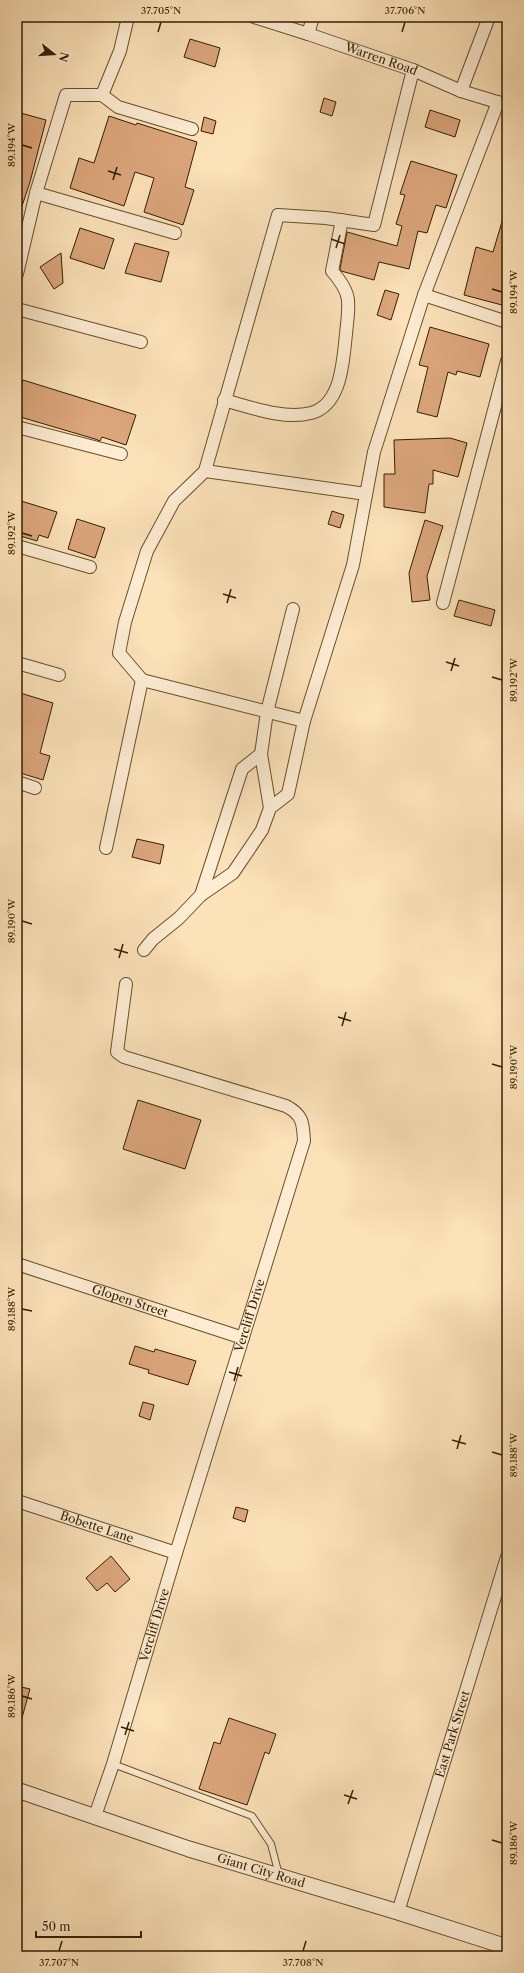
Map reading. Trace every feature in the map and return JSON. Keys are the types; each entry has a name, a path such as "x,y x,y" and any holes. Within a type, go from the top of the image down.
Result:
{"street":[{"path":"102,95 120,51 128,17"},
{"name":"Warren Road","path":"254,17 413,70 461,91 503,104"},
{"path":"308,34 313,17"},
{"path":"461,91 490,17"},
{"path":"304,721 142,680 119,653 126,622 147,551 174,501 205,472 224,400 278,215 342,220 374,225 413,70"},
{"path":"17,274 36,193 66,95 102,95 118,107 192,129"},
{"path":"270,808 288,794 304,721 353,565 374,452 424,295 503,104"},
{"path":"36,193 175,233"},
{"path":"224,400 256,409 288,415 310,413 322,408 333,394 339,382 347,320 348,299 342,283 332,271 342,220"},
{"path":"424,295 507,322"},
{"path":"17,309 141,342"},
{"path":"443,603 507,361"},
{"path":"17,427 121,454"},
{"path":"205,472 366,494"},
{"path":"17,546 90,567"},
{"path":"144,950 154,939 179,918 200,895 233,873 262,830 270,808 261,754 267,712 293,609"},
{"path":"17,663 59,676"},
{"path":"106,848 142,680"},
{"path":"200,895 242,769 261,754"},
{"path":"17,782 35,788"},
{"name":"Vercliff Drive","path":"94,1816 113,1764 176,1553 304,1141 303,1126 297,1112 286,1106 124,1057 117,1052 126,984"},
{"name":"Glopen Street","path":"17,1264 243,1338"},
{"name":"Bobette Lane","path":"17,1502 176,1553"},
{"name":"East Park Street","path":"398,1912 507,1556"},
{"name":"Giant City Road","path":"17,1790 189,1849 398,1912 507,1947"}],"lane":[{"path":"113,1764 252,1816 271,1844 280,1877"}],"building":[{"path":"190,39 220,48 215,67 184,57"},
{"path":"324,98 336,102 332,116 320,112"},
{"path":"430,110 460,120 455,137 425,127"},
{"path":"17,112 46,120 30,182 20,212 17,212"},
{"path":"109,116 136,125 137,123 197,142 185,187 194,190 183,225 144,212 154,178 135,172 124,206 70,188 79,158 94,163"},
{"path":"204,117 216,121 213,134 201,131"},
{"path":"411,161 457,175 446,208 436,205 427,233 418,231 409,269 379,262 374,280 341,271 340,269 347,232 397,246 402,226 396,224 405,195 400,194"},
{"path":"504,215 507,216 507,287 502,305 464,295 476,247 493,252"},
{"path":"80,228 114,239 104,269 70,258"},
{"path":"135,243 169,252 161,282 125,273"},
{"path":"61,253 63,283 54,289 40,267"},
{"path":"385,290 399,294 391,320 377,315"},
{"path":"430,327 489,344 480,377 457,371 456,375 448,372 437,417 417,412 428,367 419,365"},
{"path":"23,380 136,415 126,445 102,437 100,441 17,416 17,401"},
{"path":"450,438 467,443 458,477 433,470 433,484 429,484 425,513 384,507 384,474 395,474 394,440"},
{"path":"21,501 57,512 48,538 39,535 37,541 17,535 17,514"},
{"path":"332,511 344,515 340,528 328,524"},
{"path":"77,519 105,528 95,558 68,549"},
{"path":"425,520 443,526 427,576 430,600 412,602 409,573"},
{"path":"459,600 495,610 491,626 454,616"},
{"path":"17,692 53,703 40,753 50,756 43,780 17,772"},
{"path":"137,839 164,845 160,864 132,857"},
{"path":"138,1100 201,1120 185,1169 123,1149"},
{"path":"135,1346 154,1352 155,1349 196,1361 188,1385 148,1373 149,1370 129,1364"},
{"path":"143,1402 154,1405 150,1420 139,1416"},
{"path":"236,1507 248,1510 245,1522 233,1518"},
{"path":"111,1556 130,1579 115,1592 107,1583 97,1591 86,1578"},
{"path":"17,1686 30,1689 20,1725 17,1725"},
{"path":"229,1718 276,1734 269,1754 265,1752 247,1805 199,1789 214,1742 220,1744"}]}
